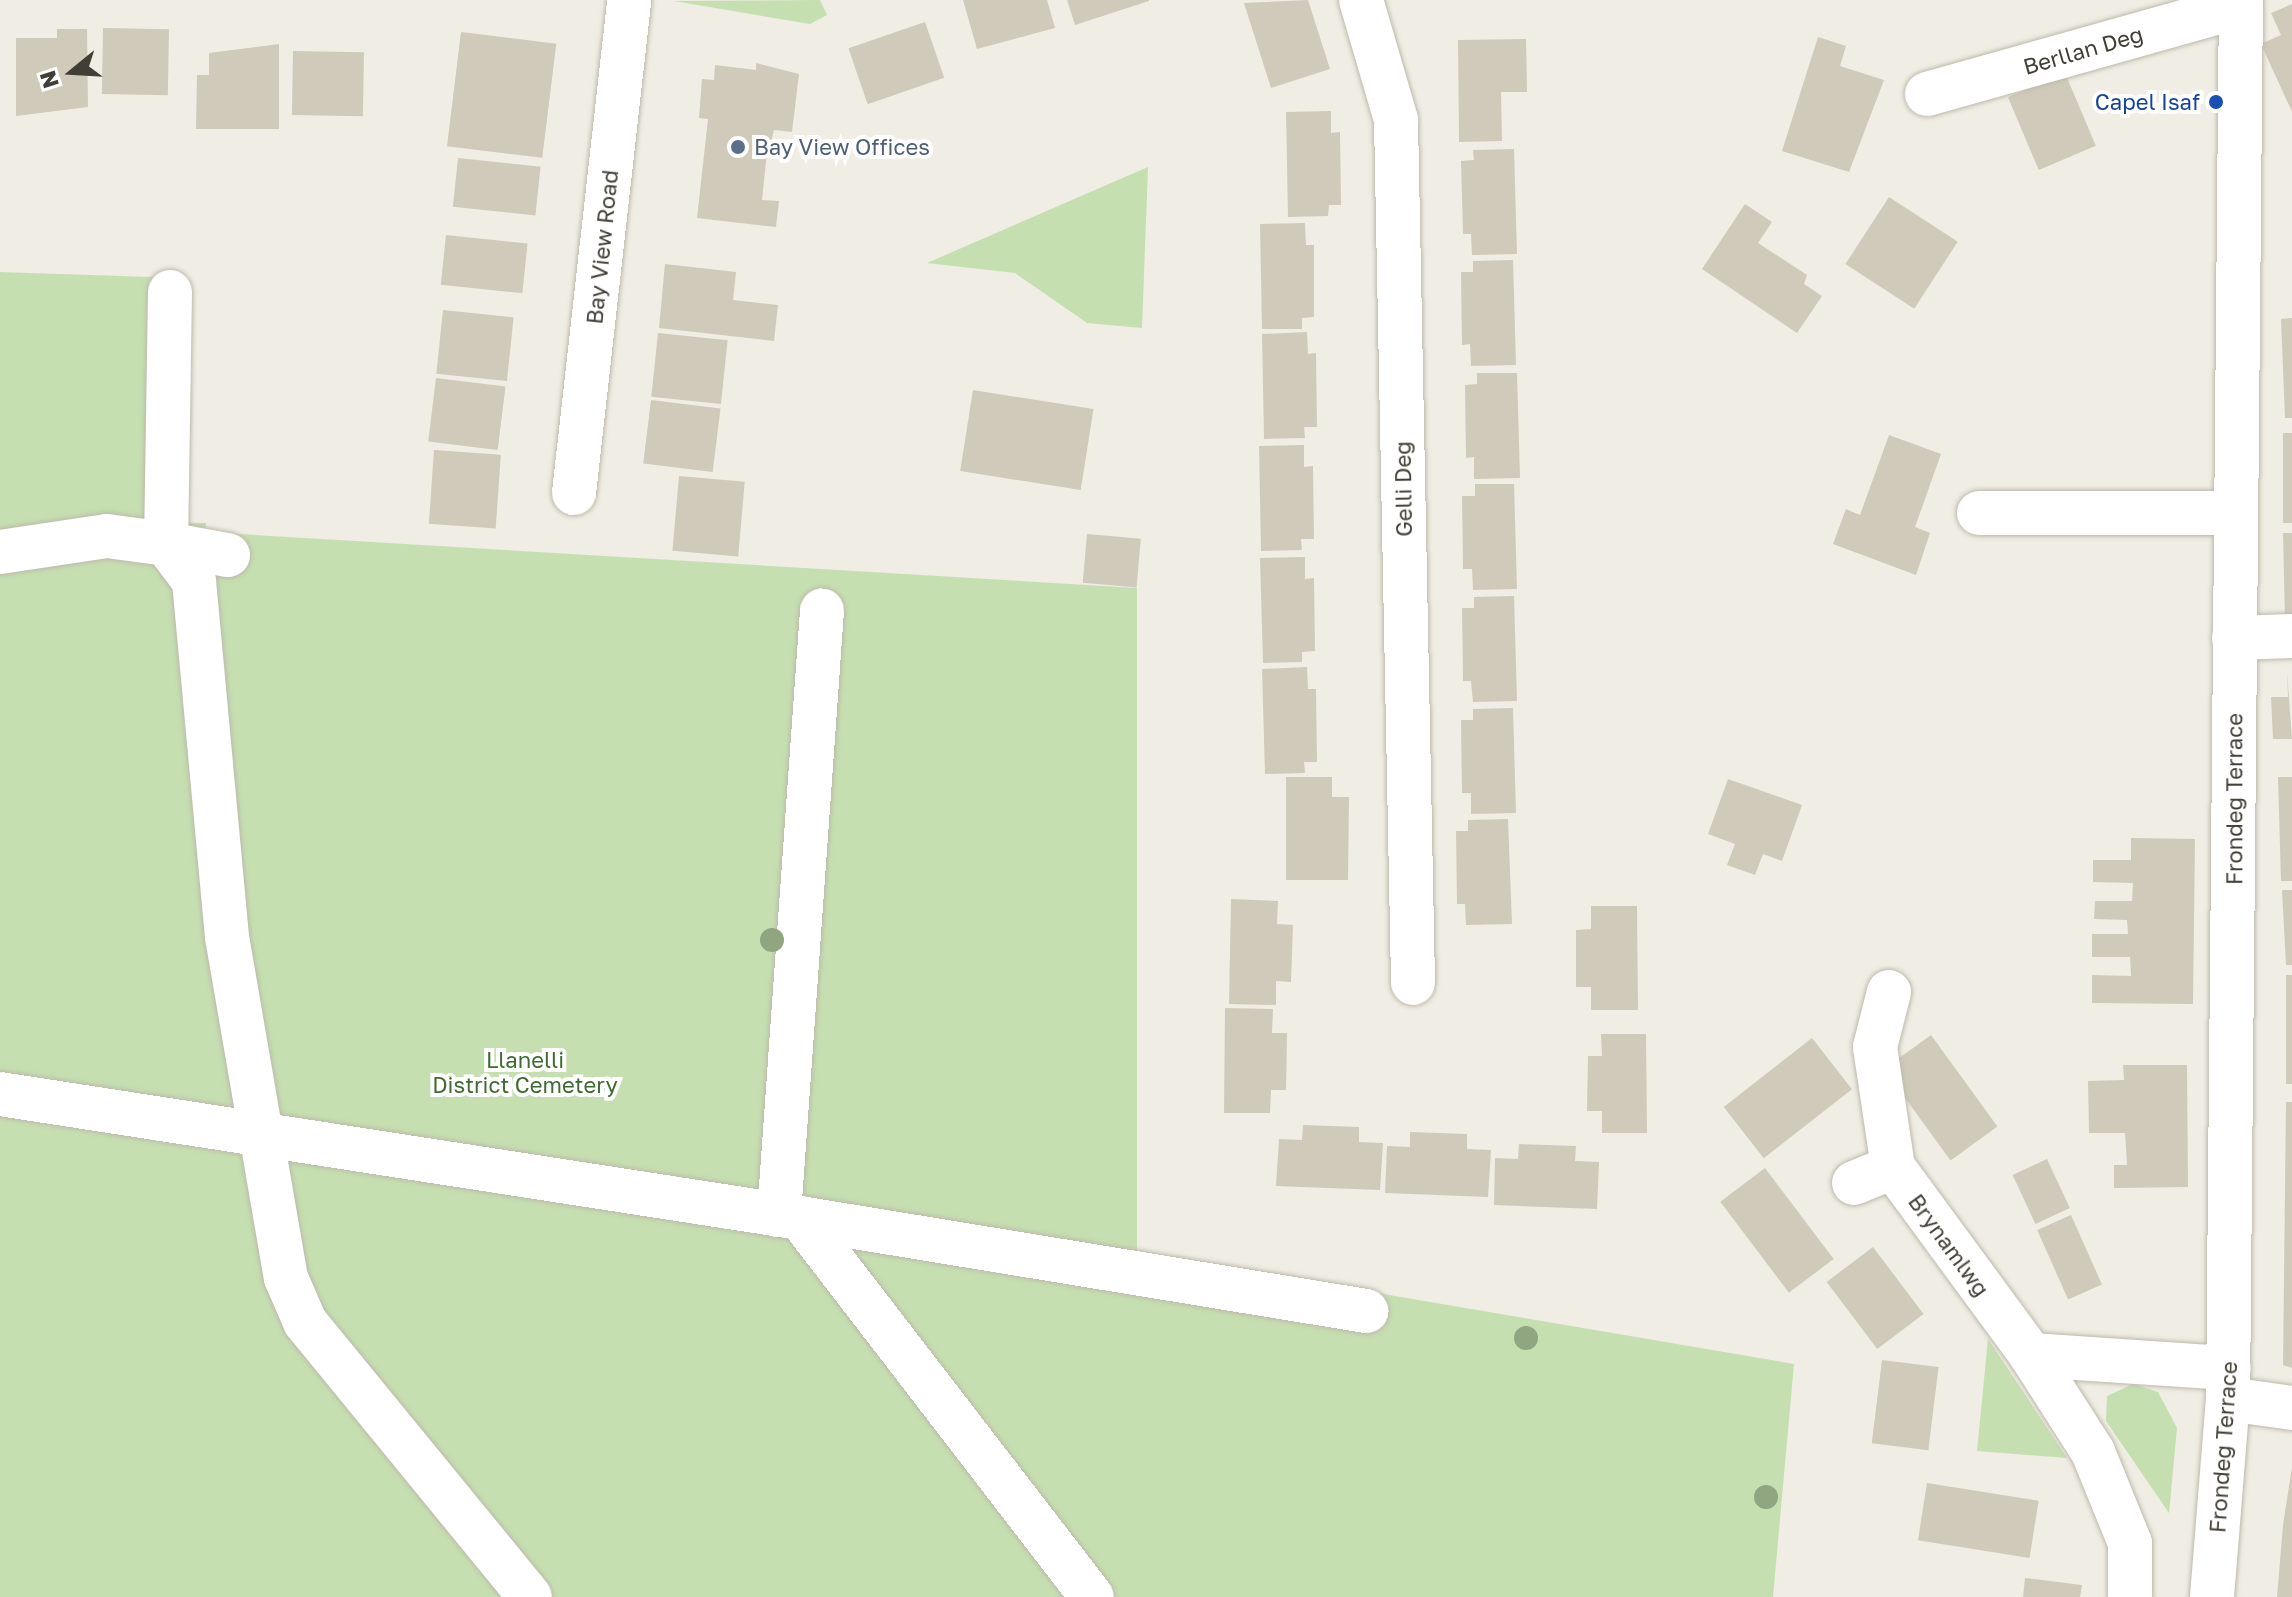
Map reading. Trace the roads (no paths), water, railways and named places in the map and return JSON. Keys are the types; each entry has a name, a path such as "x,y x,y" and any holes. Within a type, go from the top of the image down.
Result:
{"street":[{"name":"Bay View Road","path":"574,493 629,0"},
{"name":"Gelli Deg","path":"1361,0 1396,120 1413,983"},
{"name":"Berllan Deg","path":"1927,94 2240,3"},
{"name":"Frondeg Terrace","path":"2212,1597 2229,1383 2240,3"},
{"path":"170,292 166,544 194,581 227,937 266,1134 286,1278 305,1322 530,1597"},
{"path":"1979,513 2234,513"},
{"path":"0,552 107,536 228,555"},
{"path":"822,611 789,1216 1092,1597"},
{"path":"2234,638 2292,636"},
{"name":"Brynamlwg","path":"1889,992 1875,1047 1873,1175 2031,1355 2098,1465 2130,1543 2130,1597"},
{"path":"0,1094 789,1216 1366,1311"},
{"path":"2031,1355 2229,1383 2292,1408"}],"place":[{"name":"Capel Isaf","path":"2216,102"},
{"name":"Bay View Offices","path":"738,147"}],"park label":[{"name":"Llanelli District Cemetery","path":"525,1072"}]}
